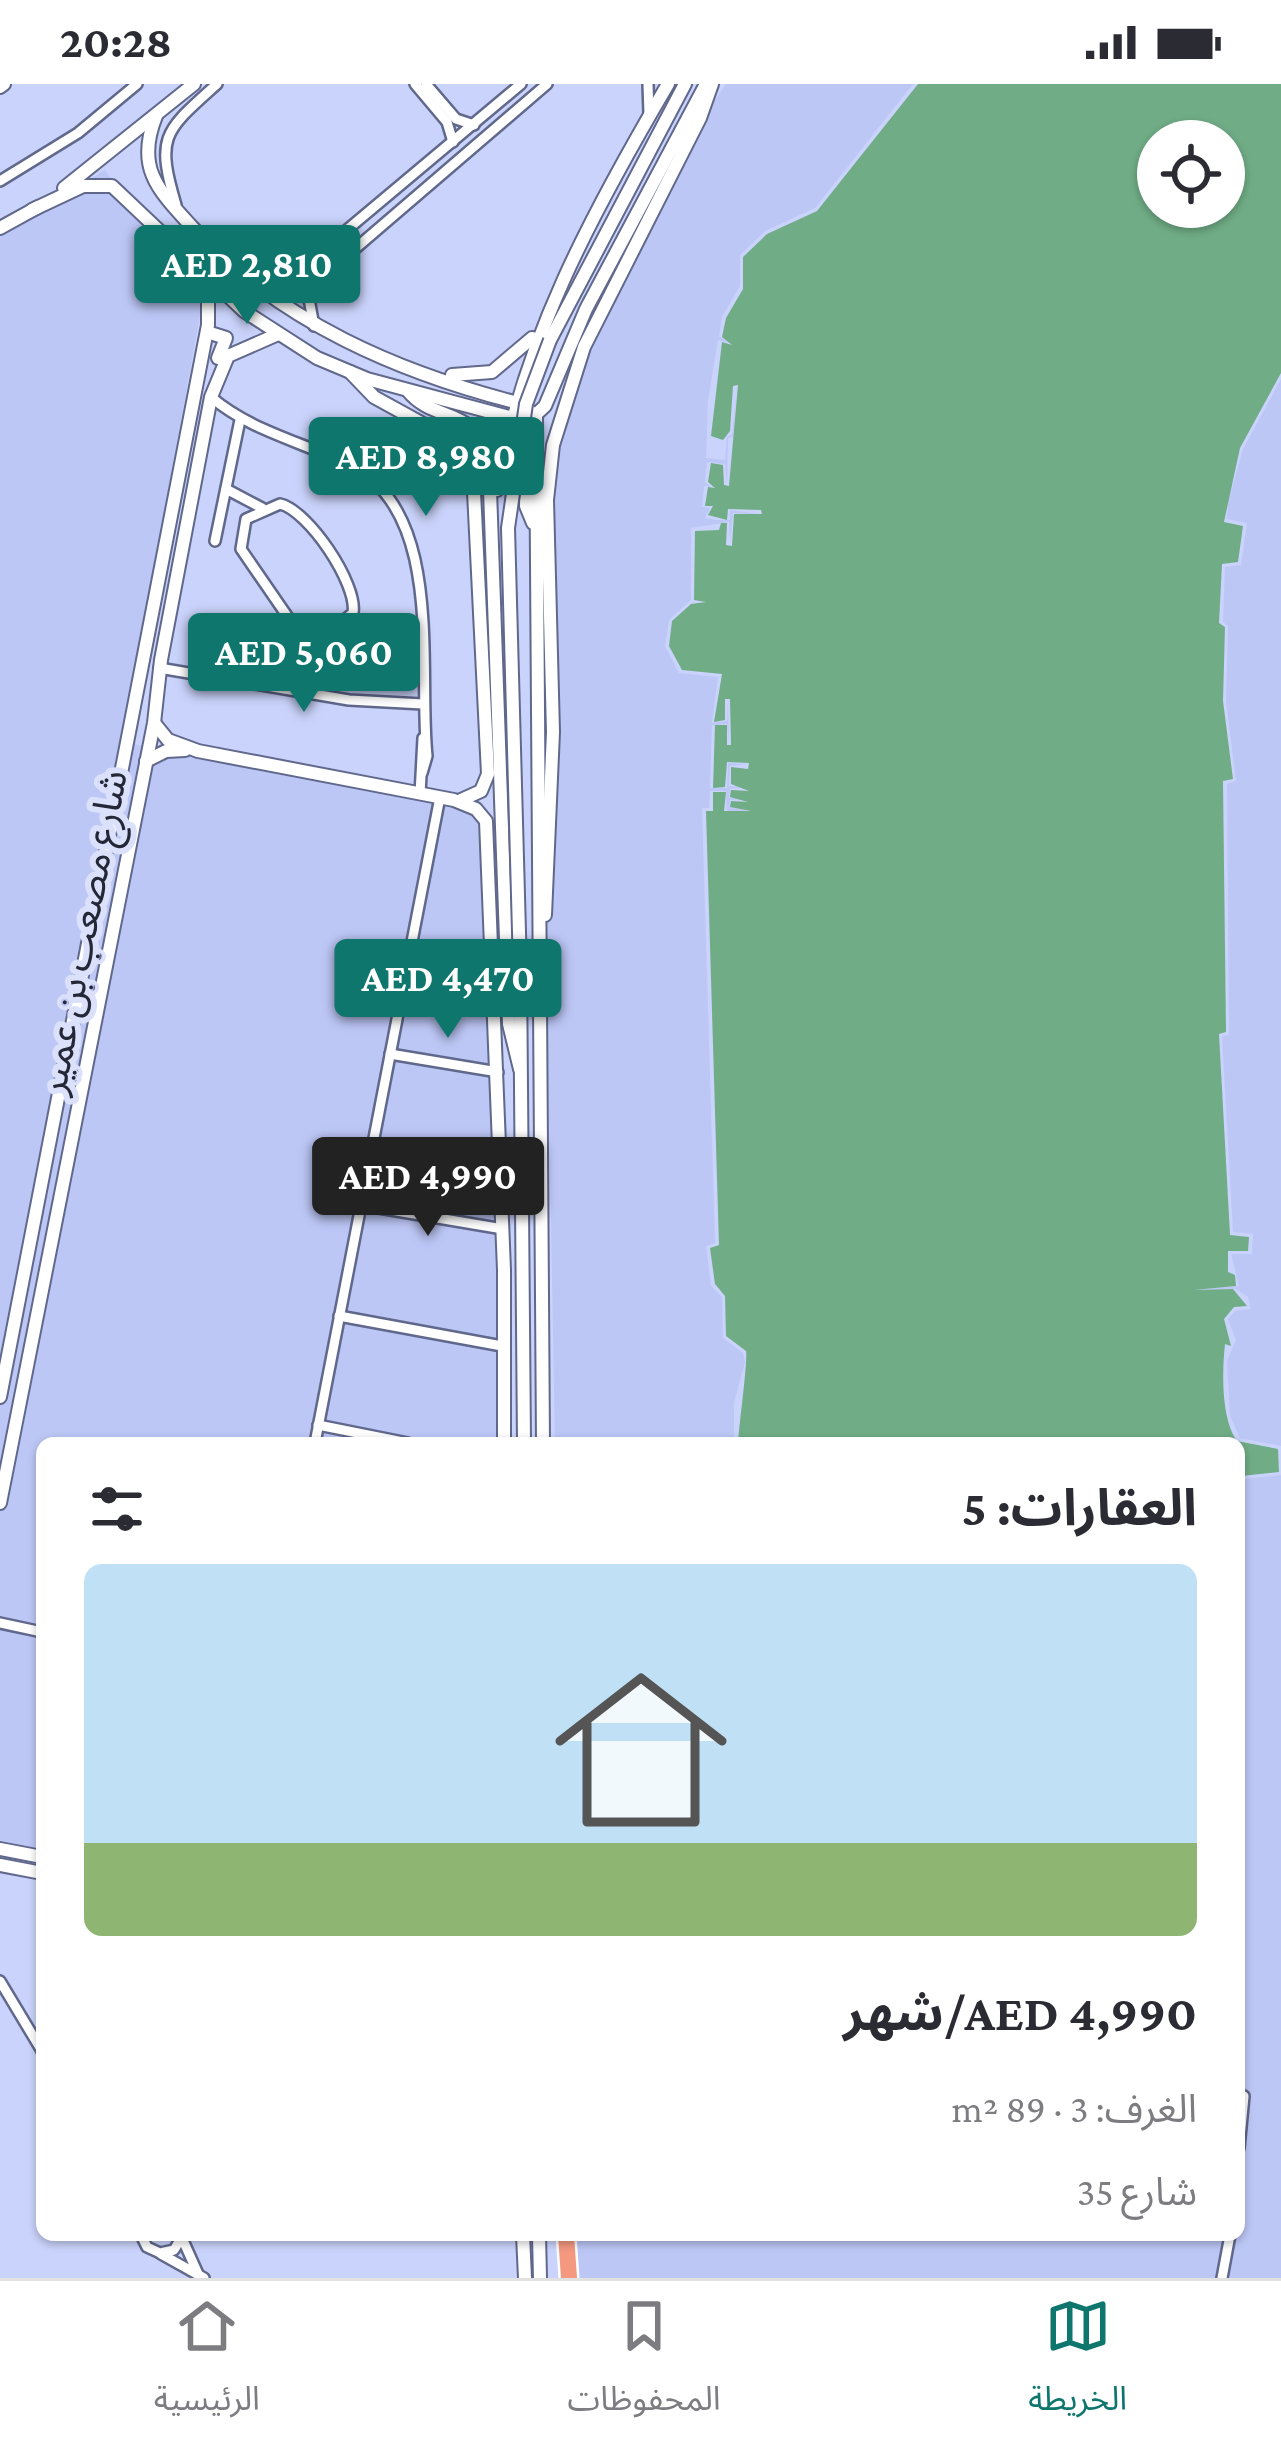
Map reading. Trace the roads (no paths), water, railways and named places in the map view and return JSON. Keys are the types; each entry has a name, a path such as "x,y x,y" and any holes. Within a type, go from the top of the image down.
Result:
{"highway":[{"path":"566,2241 568,2278"}],"main road":[{"path":"32,211 194,84"},
{"path":"494,509 515,402 537,333 668,84"},
{"path":"524,1437 520,970 508,559 516,449 550,340 685,84"},
{"path":"543,1437 536,417 709,84"},
{"path":"537,969 551,801 547,500 555,434 584,347 692,134 709,84"},
{"path":"156,116 145,157 177,210 238,275 314,326 515,402 536,417"},
{"path":"3,233 18,218 83,186 103,184 120,191 196,271 276,334 350,372 511,420 536,417"},
{"path":"148,241 173,245"},
{"path":"196,271 206,258 238,275"},
{"name":"شارع مصعب بن عمير","path":"0,1397 188,403 207,332 208,300 196,271"},
{"path":"549,304 531,371 547,376 566,354"},
{"path":"207,332 226,338 216,376"},
{"path":"436,375 492,372 537,333"},
{"path":"216,376 233,351 276,334"},
{"path":"350,372 374,397 434,430 471,484 479,519 488,774 476,794 447,799"},
{"name":"شارع مصعب بن عمير","path":"0,1503 154,723 160,664 216,376"},
{"path":"407,390 418,403 453,414 477,434 487,452 494,509 509,1024 520,1069"},
{"path":"499,482 509,454 525,452 526,506 534,524"},
{"path":"482,646 497,634"},
{"path":"154,723 168,740 198,751"},
{"path":"146,761 173,749 198,751 447,799 476,808 488,826 502,1195 504,1437"},
{"path":"495,1004 509,1024"},
{"path":"502,1195 522,1178"},
{"path":"0,1849 36,1856"},
{"path":"0,1864 36,1872"},
{"path":"524,2241 525,2278"},
{"path":"539,2241 540,2278"}],"street":[{"path":"0,181 78,133 137,84"},
{"path":"177,210 164,144 172,125 217,84"},
{"path":"415,84 442,109 474,124"},
{"path":"426,84 442,109 453,142"},
{"path":"266,297 521,84"},
{"path":"314,326 309,293 326,273 547,84"},
{"path":"648,84 649,116"},
{"path":"316,259 326,273"},
{"path":"211,397 241,420 355,467 378,484 396,508 418,577 427,756 420,794"},
{"path":"207,418 241,420"},
{"path":"215,541 241,420"},
{"path":"226,490 262,508 280,504 298,510 350,586 353,613 332,633 312,635 294,626 241,550 241,528 262,508"},
{"path":"160,664 349,700 423,704"},
{"path":"316,1437 390,1054 447,799"},
{"path":"390,1054 498,1072"},
{"path":"361,1205 502,1229"},
{"path":"339,1316 502,1346"},
{"path":"318,1425 378,1437"},
{"path":"0,1623 36,1631"},
{"path":"0,1982 36,2041"},
{"path":"144,2241 202,2277"},
{"path":"160,2253 174,2250 179,2241"},
{"path":"184,2241 202,2277"},
{"path":"1222,2278 1229,2241"}]}
